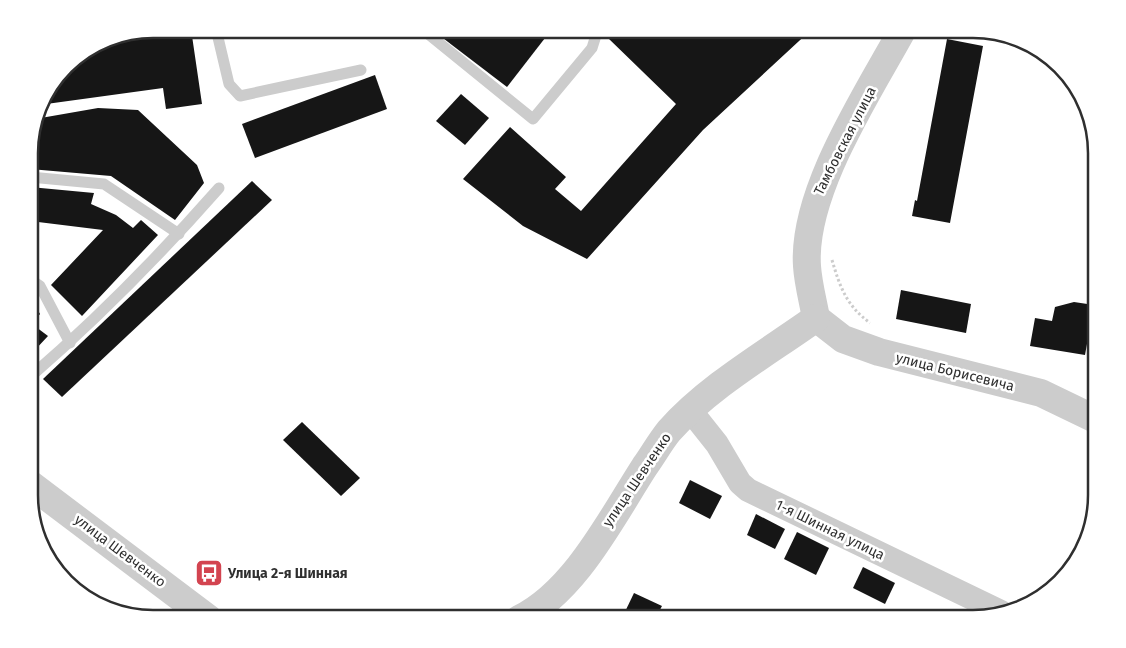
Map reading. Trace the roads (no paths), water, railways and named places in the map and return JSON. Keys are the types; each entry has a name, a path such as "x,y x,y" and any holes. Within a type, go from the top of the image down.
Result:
{"street":[{"name":"Тамбовская улица","path":"816,318 807,265 816,200 840,147 898,38"},
{"name":"улица Шевченко","path":"541,610 579,566 668,432 690,410 816,318"},
{"name":"улица Борисевича","path":"816,318 842,339 879,352 1041,393 1088,416"},
{"name":"1-я Шинная улица","path":"690,410 717,444 740,483 748,490 993,608"},
{"name":"улица Шевченко","path":"38,490 196,610"}],"lane":[{"path":"218,38 229,84 240,96 361,70"},
{"path":"433,38 533,119 592,48 595,38"},
{"path":"38,178 104,184 179,234"},
{"path":"38,370 70,343 179,234 219,188"},
{"path":"38,285 70,343"}],"place":[{"name":"Улица 2-я Шинная","path":"209,573"}]}
